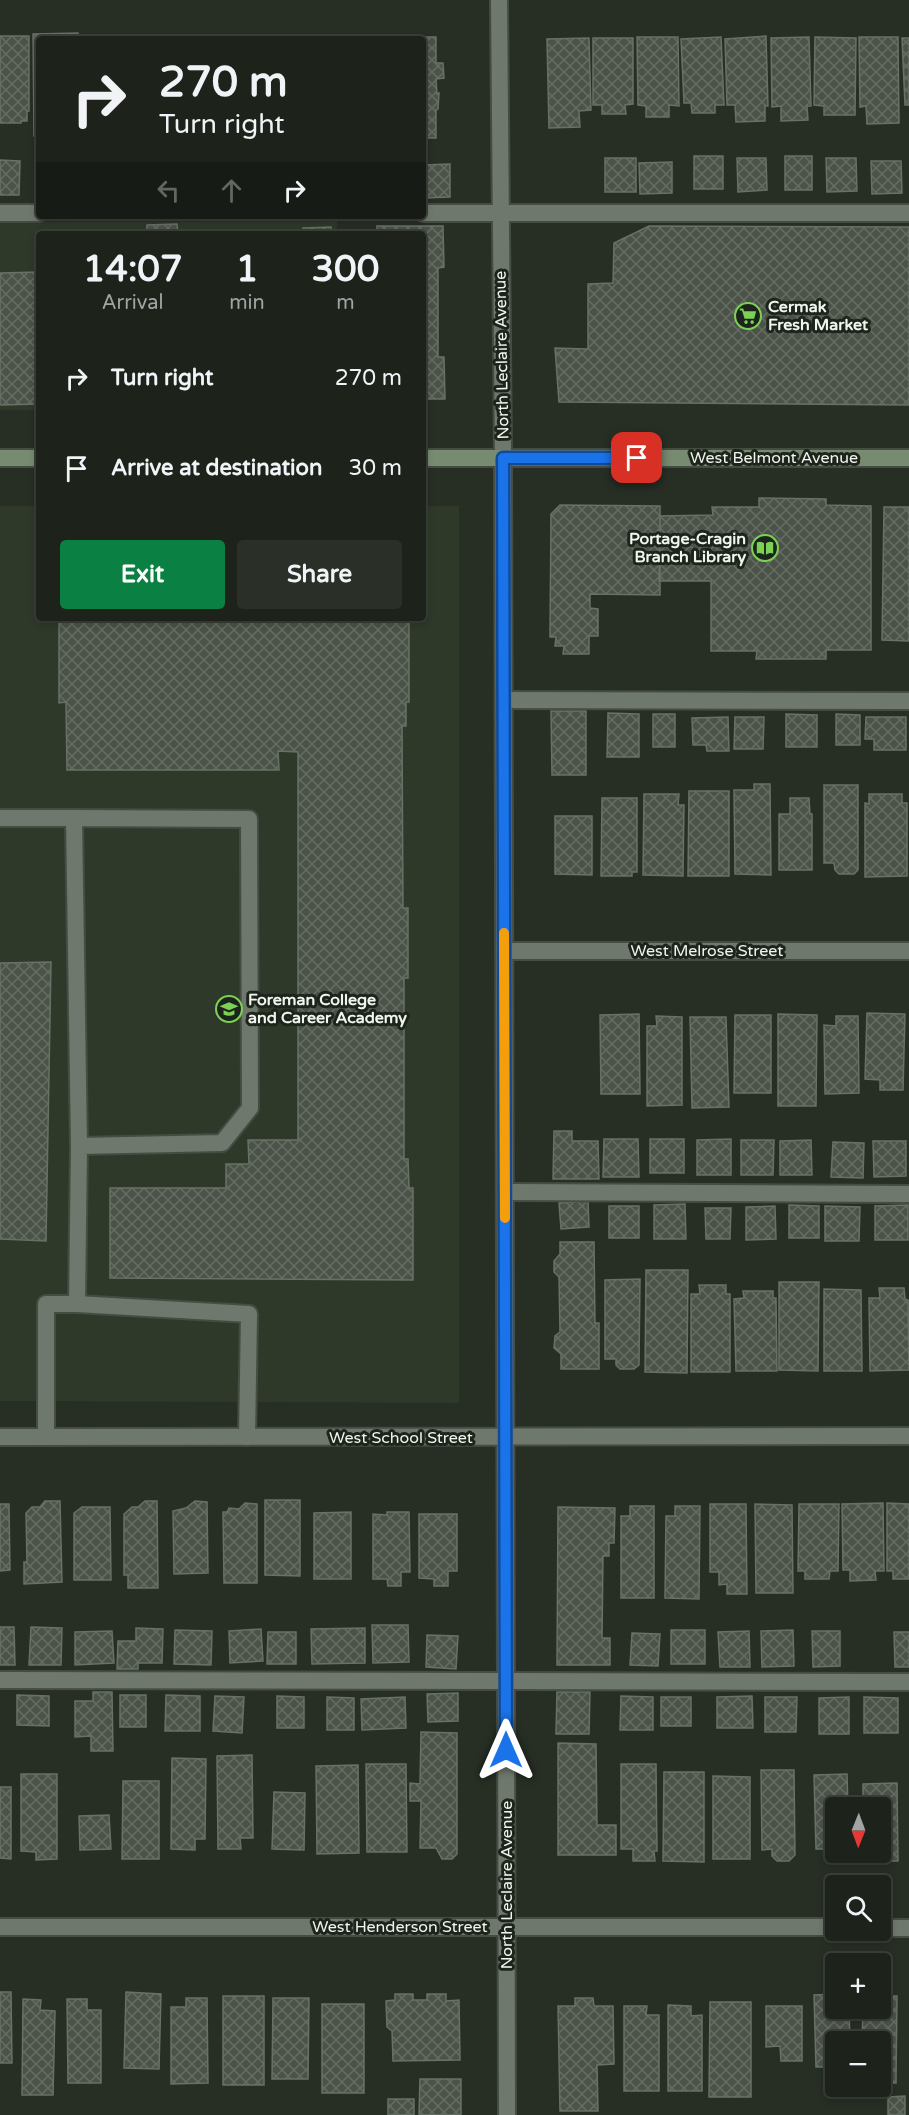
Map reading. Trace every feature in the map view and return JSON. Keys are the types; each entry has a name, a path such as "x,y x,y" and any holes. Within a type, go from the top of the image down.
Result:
{"main road":[{"path":"0,458 36,458"},
{"name":"West Belmont Avenue","path":"426,458 909,458"}],"street":[{"name":"North Leclaire Avenue","path":"499,0 504,700 507,2115"},
{"path":"0,213 36,213"},
{"path":"426,213 909,213"},
{"path":"504,700 909,701"},
{"path":"0,818 249,819 250,1108 222,1143 79,1146"},
{"path":"74,818 79,1146 78,1304"},
{"name":"West Melrose Street","path":"504,951 909,951"},
{"path":"505,1192 909,1194"},
{"path":"46,1437 46,1304 249,1314 247,1437"},
{"name":"West School Street","path":"0,1437 909,1436"},
{"path":"0,1680 909,1682"},
{"name":"West Henderson Street","path":"0,1927 825,1928"},
{"path":"891,1928 909,1928"}],"shaded area":[{"path":"337,221 337,231 36,231 36,410 0,410 0,222"},
{"name":"Foreman College and Career Academy","path":"0,506 36,506 36,621 426,621 426,506 459,506 459,1403 0,1401"}],"building":[{"path":"78,33 78,36 36,36 36,136 34,136 33,34"},
{"path":"0,36 29,36 29,111 27,111 27,121 21,121 21,123 0,123"},
{"path":"766,36 768,106 765,106 765,121 736,122 735,105 727,105 725,39"},
{"path":"426,37 436,37 436,63 443,63 444,78 436,79 437,94 439,93 436,110 436,138 426,138"},
{"path":"637,37 678,37 679,106 669,105 669,117 646,117 646,106 638,105"},
{"path":"721,37 724,105 715,105 715,113 692,113 691,103 684,103 681,39"},
{"path":"809,37 811,106 807,106 808,120 781,121 781,106 772,107 771,38"},
{"path":"815,37 856,38 855,115 824,115 824,106 814,105"},
{"path":"859,37 898,37 899,123 867,124 866,106 860,107"},
{"path":"589,38 591,110 579,111 580,127 549,128 547,39"},
{"path":"593,38 633,38 633,104 625,105 626,114 602,114 602,105 593,105"},
{"path":"902,38 909,38 909,105 905,105"},
{"path":"694,156 723,156 723,189 694,189"},
{"path":"785,156 812,156 812,190 785,190"},
{"path":"605,158 636,158 636,192 605,192"},
{"path":"737,158 766,158 767,190 738,192"},
{"path":"826,158 856,158 857,191 827,192"},
{"path":"0,160 20,161 19,195 0,195"},
{"path":"871,161 901,161 902,193 872,194"},
{"path":"672,162 672,193 640,194 639,163"},
{"path":"450,164 450,197 426,198 426,165"},
{"path":"177,224 178,231 147,231 147,225"},
{"path":"377,226 443,226 444,267 438,268 438,357 444,357 445,399 426,399 426,231 377,231"},
{"name":"Cermak Fresh Market","path":"649,226 909,227 909,405 559,402 555,348 588,349 588,284 613,283 614,243"},
{"path":"331,227 331,231 303,231 303,228"},
{"path":"36,272 36,404 0,405 0,273"},
{"name":"Portage-Cragin Branch Library","path":"759,498 826,499 826,505 871,506 871,650 826,650 826,659 756,659 757,651 711,651 711,581 659,581 660,516 713,515 712,507 759,507"},
{"path":"560,505 660,506 660,595 590,594 590,608 598,609 598,636 589,636 589,654 563,654 564,646 555,646 556,637 550,637 551,514"},
{"path":"884,507 909,507 909,641 882,640"},
{"path":"59,621 409,621 409,702 406,702 406,726 402,726 403,908 408,908 408,978 404,978 404,1159 408,1159 409,1188 413,1188 413,1280 110,1278 110,1188 226,1188 226,1164 249,1164 248,1140 298,1140 298,752 278,751 279,770 67,770 66,702 59,703"},
{"path":"551,711 586,711 586,775 552,775"},
{"path":"608,713 639,714 639,757 607,757"},
{"path":"653,714 675,714 675,747 653,747"},
{"path":"786,714 817,715 817,747 786,747"},
{"path":"836,714 860,715 860,745 836,745"},
{"path":"728,717 729,751 707,751 706,745 693,745 692,718"},
{"path":"735,717 764,717 763,749 734,749"},
{"path":"866,717 906,717 906,750 874,750 874,739 865,739"},
{"path":"754,784 770,784 771,875 735,874 734,790 754,790"},
{"path":"824,785 858,785 858,870 854,874 839,874 835,870 834,863 824,863"},
{"path":"689,791 729,791 729,876 688,876"},
{"path":"644,794 679,794 678,805 684,805 683,876 643,875"},
{"path":"869,794 902,794 902,803 907,803 907,876 865,877 865,803 869,804"},
{"path":"602,798 637,798 637,872 632,872 632,876 601,876"},
{"path":"790,798 809,798 810,814 812,814 812,870 779,870 779,814 790,814"},
{"path":"555,816 592,816 592,875 555,874"},
{"path":"51,962 46,1241 0,1239 0,963"},
{"path":"867,1013 905,1014 903,1090 880,1090 880,1080 865,1079"},
{"path":"639,1014 640,1094 601,1094 600,1015"},
{"path":"778,1014 817,1015 816,1106 778,1106"},
{"path":"735,1015 771,1015 771,1093 734,1093"},
{"path":"656,1016 682,1017 682,1105 647,1106 647,1026 657,1026"},
{"path":"836,1016 858,1016 859,1093 825,1094 824,1025 836,1026"},
{"path":"690,1017 726,1017 729,1107 692,1108"},
{"path":"554,1131 572,1131 572,1141 598,1141 599,1179 553,1179"},
{"path":"604,1139 638,1139 639,1177 603,1177"},
{"path":"650,1139 684,1139 684,1173 650,1173"},
{"path":"731,1139 731,1175 697,1175 697,1140"},
{"path":"741,1140 774,1140 773,1175 741,1175"},
{"path":"811,1140 812,1175 780,1175 780,1141"},
{"path":"873,1141 906,1141 906,1176 874,1177"},
{"path":"833,1142 864,1143 863,1178 831,1177"},
{"path":"588,1201 589,1227 561,1229 559,1203"},
{"path":"685,1204 686,1239 654,1239 654,1205"},
{"path":"789,1205 819,1206 819,1238 789,1238"},
{"path":"908,1205 908,1240 875,1240 875,1206"},
{"path":"609,1206 639,1206 639,1238 609,1238"},
{"path":"775,1206 776,1239 746,1240 746,1207"},
{"path":"825,1206 860,1207 859,1241 825,1241"},
{"path":"705,1208 731,1208 730,1239 706,1239"},
{"path":"560,1242 594,1242 595,1323 599,1323 599,1369 561,1369 561,1354 554,1348 555,1336 560,1332 559,1277 554,1272 554,1261 560,1254"},
{"path":"646,1270 688,1270 687,1373 645,1372"},
{"path":"640,1279 639,1365 634,1369 620,1369 616,1365 616,1359 605,1359 605,1280"},
{"path":"779,1282 819,1282 818,1371 779,1370"},
{"path":"699,1285 726,1285 726,1294 730,1294 730,1372 691,1372 691,1294 700,1294"},
{"path":"879,1288 904,1288 905,1299 908,1300 909,1370 870,1371 869,1298 880,1298"},
{"path":"824,1289 861,1290 862,1371 824,1371"},
{"path":"743,1291 773,1291 773,1298 776,1298 777,1371 736,1371 734,1299 744,1298"},
{"path":"265,1500 300,1500 300,1576 265,1575"},
{"path":"45,1501 60,1501 62,1582 24,1584 24,1562 27,1562 26,1513 32,1507 40,1507"},
{"path":"145,1501 157,1501 158,1588 128,1588 128,1575 124,1575 124,1514"},
{"path":"195,1501 207,1502 208,1573 174,1574 173,1511 186,1508"},
{"path":"245,1503 257,1504 257,1583 224,1583 223,1512 227,1512 229,1508 239,1509"},
{"path":"883,1503 884,1571 875,1571 876,1580 850,1581 850,1570 843,1570 842,1504"},
{"path":"887,1503 909,1504 909,1579 893,1579 893,1571 887,1571"},
{"path":"0,1504 9,1504 10,1570 0,1571"},
{"path":"710,1504 746,1504 747,1594 727,1594 727,1584 719,1585 719,1572 710,1572"},
{"path":"755,1504 792,1505 793,1593 756,1593"},
{"path":"799,1504 839,1504 838,1571 830,1571 829,1579 805,1579 805,1571 798,1571"},
{"path":"630,1506 654,1506 654,1598 621,1598 621,1516 630,1516"},
{"path":"675,1506 700,1506 699,1599 665,1598 666,1516 675,1516"},
{"path":"82,1507 110,1507 111,1580 74,1580 74,1513"},
{"path":"558,1507 615,1508 614,1543 609,1543 609,1556 603,1556 602,1638 610,1638 610,1665 557,1665"},
{"path":"351,1512 351,1579 314,1579 314,1513"},
{"path":"387,1512 409,1512 410,1572 401,1572 401,1586 388,1586 387,1579 373,1579 373,1514 387,1515"},
{"path":"419,1514 457,1514 457,1571 448,1571 448,1586 434,1586 434,1579 419,1578"},
{"path":"372,1625 408,1625 409,1662 373,1663"},
{"path":"0,1627 14,1627 15,1665 0,1665"},
{"path":"31,1627 62,1628 61,1665 29,1665"},
{"path":"136,1628 163,1629 162,1663 138,1663 138,1669 117,1669 118,1641 136,1641"},
{"path":"365,1628 365,1663 312,1664 311,1629"},
{"path":"261,1629 263,1661 230,1663 229,1631"},
{"path":"175,1630 212,1631 211,1665 174,1664"},
{"path":"671,1630 705,1630 705,1664 671,1664"},
{"path":"793,1630 794,1666 762,1667 761,1631"},
{"path":"112,1631 114,1663 75,1665 75,1632"},
{"path":"749,1631 750,1667 720,1667 718,1632"},
{"path":"812,1631 840,1631 840,1666 813,1667"},
{"path":"268,1632 296,1632 296,1664 267,1664"},
{"path":"894,1632 909,1632 909,1667 895,1667"},
{"path":"632,1633 660,1634 658,1666 630,1665"},
{"path":"427,1635 458,1636 456,1669 426,1667"},
{"path":"93,1692 112,1692 113,1751 91,1751 91,1736 75,1737 75,1701 93,1701"},
{"path":"557,1692 590,1692 589,1734 556,1734"},
{"path":"458,1693 458,1721 428,1722 427,1694"},
{"path":"17,1695 49,1696 49,1726 17,1725"},
{"path":"120,1695 146,1695 146,1727 120,1727"},
{"path":"166,1695 200,1696 200,1731 165,1731"},
{"path":"215,1696 244,1697 242,1733 213,1731"},
{"path":"277,1696 304,1697 304,1728 277,1728"},
{"path":"621,1696 653,1697 653,1730 620,1730"},
{"path":"752,1696 753,1728 717,1728 717,1697"},
{"path":"327,1697 354,1698 354,1730 327,1730"},
{"path":"405,1697 406,1728 362,1730 361,1699"},
{"path":"661,1697 691,1697 691,1726 661,1726"},
{"path":"765,1697 797,1697 796,1732 765,1732"},
{"path":"849,1697 849,1734 819,1734 819,1698"},
{"path":"864,1697 898,1698 898,1733 864,1733"},
{"path":"421,1732 457,1733 457,1854 452,1859 442,1859 436,1848 420,1848 421,1801 410,1801 410,1783 420,1784"},
{"path":"558,1743 596,1744 597,1825 616,1825 616,1855 558,1855"},
{"path":"252,1755 253,1838 240,1838 241,1849 218,1849 217,1756"},
{"path":"172,1758 206,1759 205,1839 195,1839 195,1850 171,1849"},
{"path":"366,1764 406,1764 407,1852 367,1852"},
{"path":"621,1764 656,1764 657,1851 654,1851 655,1861 633,1861 633,1849 621,1849"},
{"path":"358,1765 359,1853 317,1854 316,1766"},
{"path":"761,1770 794,1770 795,1855 789,1861 777,1861 772,1856 772,1849 762,1850"},
{"path":"664,1772 704,1772 704,1862 663,1861"},
{"path":"21,1774 57,1774 57,1859 36,1860 36,1852 21,1851"},
{"path":"847,1774 848,1797 825,1797 825,1849 816,1849 814,1775"},
{"path":"713,1776 750,1777 750,1859 713,1859"},
{"path":"123,1781 159,1781 159,1859 122,1859"},
{"path":"897,1783 898,1861 891,1861 891,1797 863,1797 863,1784"},
{"path":"0,1787 11,1787 11,1859 0,1858"},
{"path":"274,1792 305,1793 304,1850 272,1849"},
{"path":"109,1815 111,1849 80,1850 79,1816"},
{"path":"0,1992 11,1992 12,2063 0,2063"},
{"path":"126,1992 161,1994 159,2069 124,2068"},
{"path":"395,1994 413,1994 413,2000 427,2000 427,1994 446,1994 446,2001 459,2000 460,2060 393,2061 392,2031 387,2027 386,2001 395,2000"},
{"path":"825,1994 825,2019 849,2019 850,2031 825,2031 825,2067 816,2067 814,1995"},
{"path":"223,1996 264,1996 264,2085 223,2085"},
{"path":"891,1996 897,1996 896,2083 891,2083 891,2031 862,2031 863,2019 891,2019"},
{"path":"186,1998 207,1998 208,2083 171,2084 171,2007 186,2007"},
{"path":"273,1998 309,1998 308,2079 272,2079"},
{"path":"575,1998 593,1998 594,2006 613,2006 614,2064 597,2065 598,2111 560,2111 558,2006 575,2006"},
{"path":"23,1999 41,2000 40,2010 55,2011 53,2095 22,2095"},
{"path":"67,1999 87,1999 87,2010 101,2010 101,2083 68,2083"},
{"path":"710,2002 751,2002 751,2097 709,2097"},
{"path":"322,2004 364,2004 364,2093 322,2093"},
{"path":"668,2005 691,2006 691,2016 702,2015 702,2091 668,2091"},
{"path":"624,2006 647,2006 646,2015 659,2015 659,2091 624,2091"},
{"path":"766,2006 802,2006 802,2061 781,2061 780,2046 766,2047"},
{"path":"420,2079 461,2079 461,2115 419,2115"},
{"path":"905,2096 905,2115 888,2115 888,2097"},
{"path":"388,2099 414,2099 414,2115 388,2115"}],"slow traffic":[{"path":"504,933 505,1218"}],"place":[{"name":"Cermak Fresh Market","path":"748,316"},
{"name":"Portage-Cragin Branch Library","path":"765,548"},
{"name":"Foreman College and Career Academy","path":"229,1009"}],"route":[{"path":"506,1750 503,458 637,458"}]}
